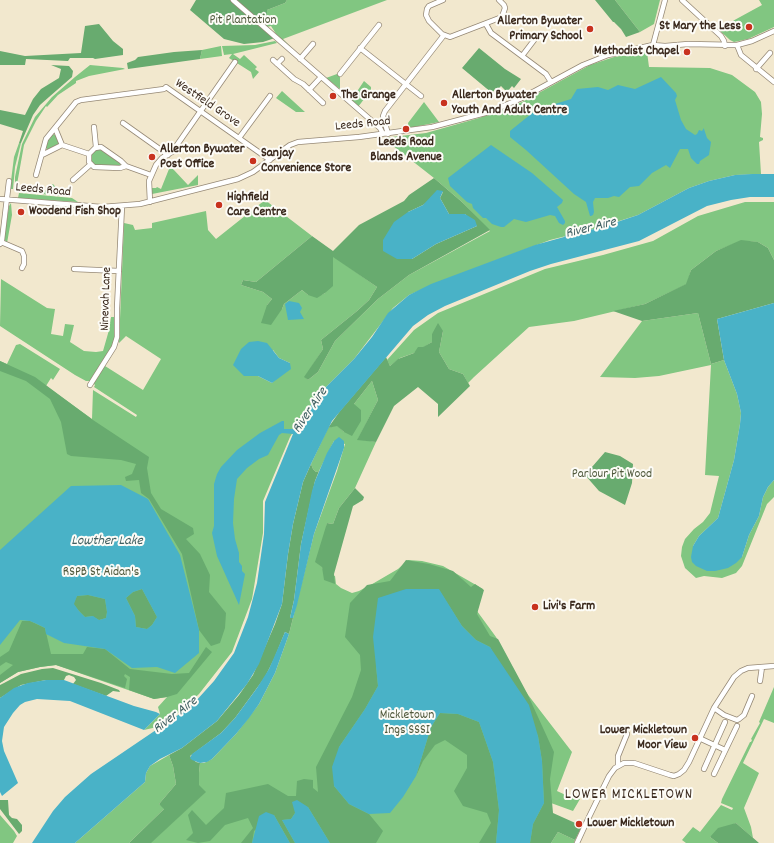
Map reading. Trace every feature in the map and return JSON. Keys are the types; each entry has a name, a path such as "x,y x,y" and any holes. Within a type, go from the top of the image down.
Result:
{"street":[{"path":"233,0 386,134"},
{"path":"443,0 429,6 426,15 429,21 444,34 453,36 499,19 504,15 505,8 504,5 498,0"},
{"path":"653,44 665,0"},
{"path":"682,0 724,40 725,46"},
{"path":"486,24 491,33 546,74 551,82"},
{"path":"340,74 379,25"},
{"name":"Leeds Road","path":"0,199 95,206 122,206 150,202 238,179 253,172 290,145 298,142 386,134 432,127 489,112 515,102 583,64 616,53 653,44 661,46 688,44 725,46 737,45 752,41 774,31"},
{"path":"386,134 383,116 385,111 444,34"},
{"path":"522,56 538,35"},
{"path":"300,58 313,44"},
{"path":"737,45 741,55 756,69 774,82"},
{"path":"360,48 421,96"},
{"path":"756,69 770,54"},
{"path":"277,64 282,59"},
{"path":"273,60 323,103"},
{"path":"150,202 148,187 151,176 158,162 172,152 235,62"},
{"path":"309,90 321,77"},
{"name":"Westfield Grove","path":"36,174 46,139 76,102 81,100 164,89 166,87 270,160"},
{"path":"239,138 270,96"},
{"path":"123,123 168,155"},
{"path":"55,128 62,145"},
{"path":"94,128 96,147"},
{"path":"42,155 62,145 89,154"},
{"path":"126,166 120,168 97,168 91,164 88,159 89,154 96,147 104,148 126,166 151,176"},
{"path":"73,180 91,164"},
{"path":"9,180 0,243 22,251 24,256 24,264 22,268"},
{"name":"Ninevah Lane","path":"90,385 116,342 122,206"},
{"path":"74,269 118,271"},
{"path":"577,843 609,776 618,766 624,763 634,763 670,775 676,775 682,772 686,768 714,708 728,685 738,673 748,668 774,666"},
{"path":"760,681 762,667"},
{"path":"714,708 721,714 740,720 744,715 752,696"},
{"path":"704,770 725,722"},
{"path":"714,774 737,726"},
{"path":"618,766 618,756 627,734"},
{"path":"699,738 725,750"}],"green space":[{"name":"Pit Plantation","path":"196,0 287,0 285,3 267,10 267,27 275,38 263,42 244,44 224,39 190,10"},
{"path":"287,0 387,0 283,39 294,50 293,51 278,37 271,26 267,27 267,10 285,3"},
{"path":"595,0 615,0 640,32 626,37 621,29 613,22"},
{"path":"615,0 660,0 654,24 640,32"},
{"path":"759,0 774,0 774,27 748,39 734,42 718,29 762,5"},
{"path":"99,24 113,41 123,49 123,55 95,59 70,58 68,61 26,59 25,65 0,65 0,51 25,56 81,53 85,26"},
{"path":"275,41 277,43 233,54 240,59 244,55 257,67 255,69 259,72 253,79 251,72 229,58 232,54 224,55 222,46 255,45"},
{"path":"221,46 222,56 200,59 202,50"},
{"path":"479,48 505,69 521,79 514,88 512,86 507,92 501,86 498,89 496,88 492,93 462,68"},
{"path":"202,50 200,59 128,69 127,63 138,57"},
{"name":"RSPB St Aidan's","path":"647,52 649,67 710,68 732,75 755,92 761,102 762,114 760,137 763,138 763,140 759,142 761,174 735,175 709,181 689,188 638,215 594,229 550,240 444,280 409,295 393,308 354,359 318,395 290,437 263,501 263,533 252,599 232,652 199,694 181,711 157,727 144,730 160,714 158,707 167,697 154,699 56,665 18,672 0,683 0,361 7,364 16,345 20,344 60,369 53,380 51,378 46,386 92,419 93,390 136,417 137,415 94,387 95,385 93,383 105,366 143,390 161,359 126,336 119,343 124,223 133,225 135,230 152,228 152,223 206,211 208,230 216,239 265,200 312,236 256,282 243,280 241,285 263,292 272,299 267,305 282,309 284,304 302,290 308,295 321,295 325,293 333,256 377,287 369,300 321,340 323,349 305,377 308,380 318,372 335,341 378,299 409,275 490,231 462,202 383,138 426,133 479,118 522,102 590,65 614,57","holes":["273,350 279,358 290,363 272,383 258,376"]},
{"path":"51,65 69,66 73,71 72,77 40,105 33,115 21,143 19,143 23,131 0,124 0,110 25,115 33,99 41,89 59,78 61,69"},
{"path":"90,65 125,69 89,76 76,81 76,83 58,95 47,107 46,106 36,121 24,145 15,190 15,177 22,144 35,117 52,97"},
{"path":"337,74 340,76 340,89 326,78"},
{"path":"364,81 371,87 371,90 358,107 339,91 340,89 352,99"},
{"path":"282,91 305,112 296,112 276,98"},
{"path":"424,102 439,122 409,128 408,123"},
{"path":"52,134 56,135 59,145 48,150 46,148 46,143"},
{"path":"19,143 21,143 15,167 13,189 10,189 14,157"},
{"path":"100,149 121,164 120,166 95,166 91,162 91,153"},
{"path":"169,169 173,169 188,185 198,175 198,185 152,194 151,188 157,187 161,189"},
{"path":"434,178 462,202 490,230 409,275 378,299 335,341 318,372 308,380 304,377 323,349 321,340 369,300 377,287 333,257 333,286 317,298 308,295 302,290 284,304 271,325 261,323 267,305 272,299 263,292 241,285 243,280 256,282 312,236 333,251 359,225 404,201 409,195","holes":["443,192 440,198 449,214 465,214 477,226 436,244 412,259 408,212 423,205"]},
{"path":"53,184 63,196 41,194"},
{"path":"19,193 72,198 78,202 18,198"},
{"path":"745,202 774,202 774,260 768,248 758,242 741,241 716,251 691,270 687,284 645,304 574,321 529,327 468,383 463,374 449,369 439,352 443,331 432,334 432,342 414,353 400,358 390,366 387,360 414,330 438,313 545,269 653,241 698,216"},
{"path":"11,203 12,215 7,243 4,239 9,206"},
{"path":"741,240 758,242 768,248 774,260 774,303 717,319 724,360 711,364 698,313 642,321 613,311 645,304 686,284 691,270 716,251"},
{"path":"1,279 47,308 55,309 51,334 63,336 65,324 74,325 70,342 84,351 103,351 111,317 117,317 115,343 90,381 86,381 75,375 0,326"},
{"path":"698,313 711,364 724,360 737,394 741,413 734,460 718,518 699,536 693,546 742,557 749,535 759,516 763,497 768,487 774,480 774,497 767,504 742,566 736,573 722,578 704,576 696,578 685,568 681,556 685,539 710,513 719,476 705,475 711,365 659,376 635,378 600,377 642,321"},
{"path":"438,323 443,331 439,352 449,369 463,374 470,386 438,417 438,404 418,387 394,406 376,442 357,440 378,400 372,381 354,404 361,410 361,421 352,436 337,426 328,428 340,411 386,357 390,366 398,359 414,353 418,347 423,347 432,342 432,334"},
{"path":"0,361 35,377 93,420 149,457 147,468 151,493 161,509 193,528 194,534 186,539 200,554 210,575 209,592 226,613 225,628 220,643 211,646 199,630 182,554 149,499 141,493 139,480 126,481 125,477 132,474 136,464 121,460 71,456 67,454 61,422 50,399 26,381 0,371"},
{"name":"Mickletown Ings SSSI","path":"372,381 378,400 358,439 376,442 355,488 339,508 333,524 327,523 322,567 325,574 335,576 336,584 352,593 359,591 398,569 408,560 422,561 443,566 483,589 477,611 496,637 522,687 572,752 557,791 570,797 573,794 580,799 573,811 551,803 540,843 150,843 205,792 199,786 200,763 204,763 212,759 236,734 259,704 275,673 289,634 314,534 337,471 345,444 334,441 319,471 316,472 311,464 328,428 337,425 344,432 354,404"},
{"name":"Parlour Pit Wood","path":"605,452 620,456 633,464 632,483 625,505 599,491 585,475"},
{"path":"311,464 316,472 319,471 315,481 301,544 294,600 290,618 293,618 289,634 285,632 265,677 235,718 221,733 190,756 196,762 200,763 199,785 206,792 151,843 129,843 164,809 159,804 176,784 173,766 169,755 182,748 217,721 239,695 253,675 282,604 293,524 303,482"},
{"path":"355,488 364,497 363,500 353,506 334,574 335,584 324,580 322,567 315,562 327,523 333,524 339,508"},
{"path":"406,560 429,564 453,571 471,587 475,584 484,590 477,614 490,636 498,639 527,693 554,752 550,779 553,813 582,826 575,840 558,832 551,843 530,843 533,824 544,803 542,761 538,736 490,647 476,640 462,626 439,590 376,665 378,686 365,709 339,747 334,786 349,804 369,814 383,831 376,843 330,843 308,807 295,813 291,819 282,820 295,843 290,843 274,815 254,831 252,843 241,843 253,828 248,818 225,825 210,841 198,843 186,840 193,833 188,815 192,810 206,825 224,808 226,793 268,784 288,796 296,796 297,781 304,779 313,780 313,788 318,792 316,767 352,697 361,670 360,655 345,637 350,603 367,585 390,581"},
{"path":"142,589 157,617 152,625 147,629 136,627 135,616 126,598 133,592"},
{"path":"88,595 105,599 107,612 106,618 99,620 92,616 85,617 73,604 77,596"},
{"path":"22,621 30,621 45,628 51,654 83,654 87,647 105,649 130,669 172,674 189,673 206,647 212,652 177,694 154,699 129,690 130,677 125,674 124,676 127,679 125,688 56,665 18,672 0,683 0,675 13,665 6,662 0,666 0,657 9,651"},
{"path":"53,668 101,683 119,690 120,692 113,691 106,696 73,684 76,680 74,677 69,675 66,676 64,680 46,680 21,685 0,698 0,685 21,674"},
{"path":"774,687 774,723 764,719 743,763 759,773 744,808 751,827 753,838 736,823 710,837 718,843 686,843 682,840 693,827 700,832 721,805 732,810 733,808 721,803 722,799 760,723 759,722"},
{"path":"440,713 458,714 479,722 493,762 499,810 496,843 479,843 491,823 487,813 463,806 454,791 467,768 467,755 445,740 435,745 423,761 416,776 431,727"},
{"path":"169,755 173,766 176,784 159,804 165,808 129,843 75,843 145,782 146,773 150,766"},
{"path":"0,800 8,800 9,815 12,818 17,819 22,825 22,831 19,834 0,809"},
{"path":"0,815 17,836 13,843 0,843"},
{"path":"736,823 759,843 718,843 710,837 718,828"},
{"path":"558,832 575,840 574,843 551,843"}],"water":[{"path":"661,77 676,93 677,96 675,100 681,120 686,129 695,135 699,130 702,131 704,128 707,138 711,142 709,155 697,164 691,158 688,149 680,149 670,168 666,165 652,173 639,186 630,187 619,197 614,196 608,198 595,198 593,202 594,212 591,216 586,202 574,194 510,137 510,131 536,110 571,99 577,89 598,87 608,90 618,85 635,89"},
{"path":"491,145 532,173 563,200 557,207 565,221 563,225 559,223 555,216 550,215 526,222 514,219 504,227 492,224 486,218 483,218 473,208 472,204 467,202 450,186 448,178"},
{"name":"River Aire","path":"774,174 774,197 750,197 707,206 639,241 530,271 445,306 428,315 413,326 332,421 311,464 303,482 293,524 282,604 259,664 247,684 217,721 182,748 150,766 146,773 145,782 75,843 32,843 53,811 65,797 91,774 195,702 214,681 234,653 248,617 257,583 264,534 265,502 293,434 282,433 279,435 268,455 259,459 247,468 237,479 233,523 239,553 239,562 242,566 242,571 245,574 239,605 217,556 212,533 214,526 214,484 217,474 221,467 237,450 260,433 282,421 284,421 284,429 295,429 318,395 354,359 372,337 388,313 409,295 431,284 535,245 564,237 567,234 569,235 602,227 638,215 689,188 709,181 735,175"},
{"path":"437,190 443,191 440,198 449,214 465,214 475,220 477,226 436,244 412,259 397,259 383,251 383,240 394,222 408,212 423,205"},
{"path":"289,301 299,303 302,308 300,312 304,319 288,320 285,304"},
{"path":"774,303 774,480 768,487 763,497 759,516 749,535 742,557 728,568 707,571 696,566 692,562 691,557 693,546 699,536 718,518 734,460 741,413 737,394 724,360 717,319"},
{"path":"258,341 267,343 279,358 290,363 291,369 272,383 258,376 244,376 233,365 241,349 249,342"},
{"path":"339,437 344,441 344,448 314,534 293,618 290,618 294,600 301,544 312,491 327,453 334,441"},
{"name":"Lowther Lake","path":"121,485 148,499 180,555 199,630 199,653 175,673 157,667 132,668 105,649 64,643 46,634 45,628 30,621 20,620 0,645 0,550 71,486","holes":["142,589 157,617 152,625 147,629 136,627 135,616 126,598 133,592","88,595 105,599 107,612 106,618 99,620 93,616 85,617 79,611 74,604 77,596"]},
{"path":"406,589 439,589 462,626 476,640 490,647 529,705 538,736 542,761 544,803 533,824 530,843 496,843 499,810 493,762 479,722 458,714 440,713 431,727 416,776 403,797 390,813 369,814 349,804 334,786 332,767 339,747 365,709 378,686 373,637 378,598"},
{"path":"285,632 289,634 275,673 259,704 249,718 212,759 207,762 200,763 192,760 190,758 192,754 221,733 235,718 257,688 269,669"},
{"path":"46,680 64,680 160,714 144,730 70,701 37,699 25,702 13,713 4,727 2,741 4,751 18,783 2,796 0,792 0,698 14,688 28,683"},
{"path":"297,800 308,807 330,843 295,843 282,820 291,819 295,813 292,802"},
{"path":"266,812 274,815 290,843 252,843 259,816"}],"place":[{"name":"St Mary the Less","path":"749,27"},
{"name":"Allerton Bywater Primary School","path":"590,29"},
{"name":"Methodist Chapel","path":"687,52"},
{"name":"The Grange","path":"333,96"},
{"name":"Allerton Bywater Youth And Adult Centre","path":"444,103"},
{"name":"Leeds Road Blands Avenue","path":"406,129"},
{"name":"Allerton Bywater Post Office","path":"152,157"},
{"name":"Sanjay Convenience Store","path":"253,161"},
{"name":"Highfield Care Centre","path":"219,205"},
{"name":"Woodend Fish Shop","path":"21,212"},
{"name":"Livi's Farm","path":"535,607"},
{"name":"Lower Mickletown Moor View","path":"695,738"},
{"name":"Lower Mickletown","path":"579,824"}],"district":[{"name":"LOWER MICKLETOWN","path":"629,796"}]}
